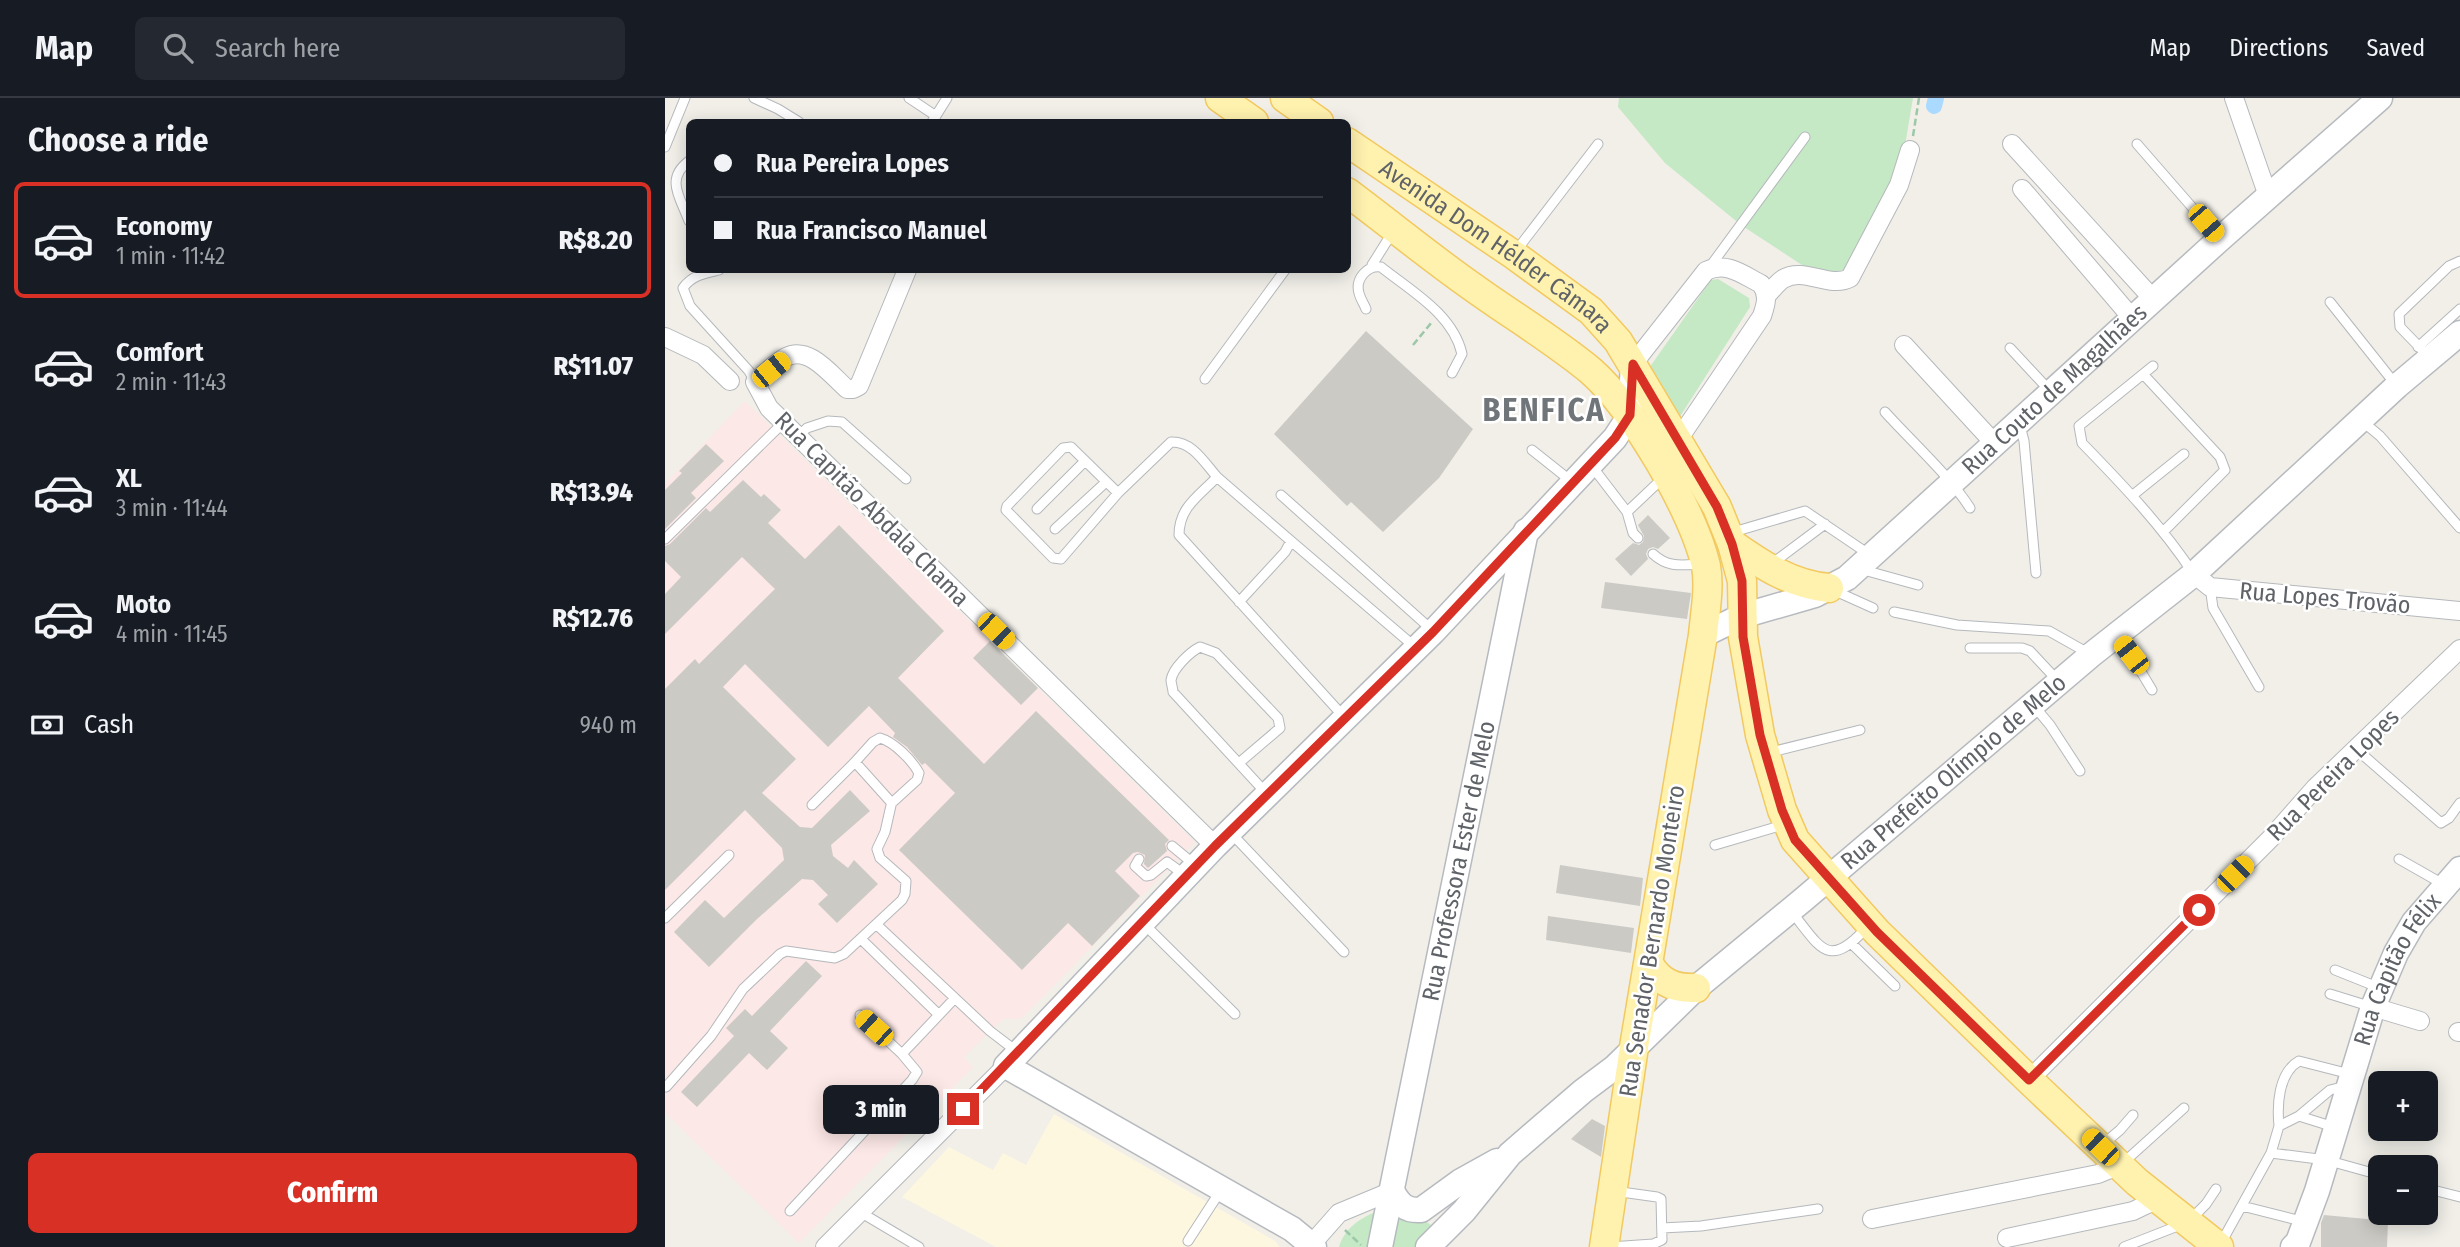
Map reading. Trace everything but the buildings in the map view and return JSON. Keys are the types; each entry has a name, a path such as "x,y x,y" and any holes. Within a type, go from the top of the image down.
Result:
{"main road":[{"path":"1220,98 1246,119"},
{"name":"Rua Couto de Magalhães","path":"1703,635 1742,616 1815,595 1847,579 2153,299 2380,98"},
{"path":"1289,99 1315,119"},
{"name":"Avenida Dom Hélder Câmara","path":"1351,145 1514,255 1591,311 1618,341 1717,507 1730,539 1742,581 1746,657 1766,754 1795,840 1828,877 1861,934 2029,1080 2158,1199 2219,1247"},
{"name":"Avenida Dom Hélder Câmara","path":"1351,195 1591,372 1630,415 1688,517 1705,563 1707,581 1703,635"},
{"name":"Rua Prefeito Olímpio de Melo","path":"1439,1242 1510,1154 1615,1067 1696,988 2091,655 2116,635 2202,581 2360,420 2397,386 2424,353 2455,329"},
{"path":"1311,1246 1292,1229 1011,1059 1222,839 1425,640 1615,438 1630,415 1633,364"},
{"name":"Rua Professora Ester de Melo","path":"1380,1247 1526,531"},
{"path":"1730,539 1767,568 1798,582 1829,588"},
{"name":"Rua Senador Bernardo Monteiro","path":"1604,1247 1634,1047 1703,635"},
{"name":"Rua Capitão Félix","path":"2299,1240 2377,998 2396,953 2414,922 2456,874"},
{"path":"1649,964 1654,973 1668,984 1696,988"},
{"path":"1392,1191 1399,1204 1405,1208 1421,1210 1461,1181 1510,1154"}],"street":[{"path":"2235,98 2268,196"},
{"path":"2012,145 2153,299"},
{"path":"1678,440 1762,316 1767,295 1784,278 1802,275 1845,281 1850,278 1899,185 1910,150"},
{"path":"2022,189 2132,318"},
{"path":"1633,364 1706,271 1720,266 1729,268 1761,284 1767,295"},
{"path":"755,382 787,357 797,354 809,356 847,389 859,386 906,273"},
{"path":"665,337 703,355 730,381"},
{"path":"1904,345 1995,443"},
{"name":"Rua Capitão Abdala Chama","path":"755,382 769,408 1222,839"},
{"name":"Rua Lopes Trovão","path":"2202,581 2460,611"},
{"name":"Rua Pereira Lopes","path":"2029,1080 2356,749 2460,649"},
{"path":"2377,998 2420,1021"},
{"path":"825,1247 1011,1059"},
{"path":"1872,1219 2098,1174 2110,1156"},
{"path":"1311,1246 1339,1213 1357,1203 1392,1191"},
{"path":"2007,1238 2133,1211 2158,1199"}],"lane":[{"path":"665,147 685,98"},
{"path":"754,98 794,119"},
{"path":"909,98 934,119 947,98"},
{"path":"1706,271 1805,137"},
{"path":"1514,255 1598,144"},
{"path":"2137,145 2220,239"},
{"path":"686,163 679,169 675,182 686,213"},
{"path":"1366,309 1358,291 1358,284 1395,228"},
{"path":"2424,353 2400,327 2399,314 2449,266 2460,261"},
{"path":"1372,265 1381,267 1444,318 1459,339 1462,354 1452,373"},
{"path":"707,273 695,276 687,282 683,288 685,296 690,306 749,371 755,382"},
{"path":"1205,379 1283,273"},
{"path":"2330,302 2397,386"},
{"path":"2455,329 2460,309"},
{"path":"2010,348 2051,392"},
{"path":"2153,366 2079,426 2082,443 2133,495 2202,581 2213,608 2259,687"},
{"path":"2143,374 2220,457 2225,470 2163,532"},
{"path":"1885,412 1952,482 1970,508"},
{"path":"2360,420 2380,436 2460,528"},
{"path":"798,436 807,428 828,421 842,422 906,479"},
{"path":"2019,421 2024,441 2036,573"},
{"path":"665,539 784,422"},
{"path":"1118,493 1071,447 1063,448 1006,510 1053,558 1061,559 1118,493 1171,442 1181,442 1190,446 1217,477 1291,541 1425,640"},
{"path":"1532,450 1572,482"},
{"path":"2133,495 2184,454"},
{"path":"1037,509 1085,461"},
{"path":"1590,464 1627,512 1633,533 1638,538"},
{"path":"1627,512 1666,476"},
{"path":"1217,477 1183,511 1179,535 1345,718"},
{"path":"1055,529 1106,482"},
{"path":"1281,495 1425,640"},
{"path":"1730,539 1805,511 1825,524 1865,562 1919,585"},
{"path":"1767,568 1825,524"},
{"path":"1239,602 1285,552 1291,541"},
{"path":"1653,554 1660,561 1674,566 1705,563"},
{"path":"1829,588 1873,608"},
{"path":"1894,612 1957,625 2049,631 2091,655"},
{"path":"2116,635 2152,690"},
{"path":"1239,762 1280,728 1280,723 1216,653 1200,647 1193,650 1174,672 1171,681 1173,692 1267,795"},
{"path":"1969,648 2022,648 2030,651 2059,682"},
{"path":"2033,704 2080,771"},
{"path":"1766,754 1860,730"},
{"path":"812,805 873,741 880,738 887,740 919,773 917,780 893,801"},
{"path":"2356,749 2441,823 2449,818 2460,803"},
{"path":"855,762 893,801"},
{"path":"666,1087 711,1035 743,989 780,954 795,951 835,958 844,954 902,900 907,887 906,881 880,859 877,849 885,832 893,801"},
{"path":"1715,845 1788,823"},
{"path":"1222,839 1344,952"},
{"path":"1172,846 1192,871"},
{"path":"665,918 729,855"},
{"path":"1139,859 1135,866 1146,876 1167,862 1192,871"},
{"path":"2399,859 2456,874"},
{"path":"1790,910 1821,949 1829,952 1839,950 1861,934 1895,986"},
{"path":"1143,923 1235,1014"},
{"path":"876,924 990,1031 1011,1059"},
{"path":"861,939 939,1015"},
{"path":"2335,970 2377,998"},
{"path":"2330,995 2377,998"},
{"path":"902,1054 955,998"},
{"path":"790,1211 917,1072 902,1054 860,1015"},
{"path":"2219,1247 2271,1153 2280,1126 2277,1108 2286,1074 2299,1061 2350,1080"},
{"path":"2280,1126 2298,1116 2330,1090 2350,1080"},
{"path":"2110,1156 2184,1108"},
{"path":"2110,1156 2120,1130 2133,1115"},
{"path":"2298,1116 2335,1127"},
{"path":"2271,1153 2326,1160 2368,1172"},
{"path":"1188,1241 1222,1189"},
{"path":"2128,1246 2188,1222 2216,1189"},
{"path":"1610,1247 1660,1243 1662,1228 1661,1199 1657,1196 1612,1191"},
{"path":"2438,1191 2460,1197"},
{"path":"2242,1206 2299,1240"},
{"path":"1662,1228 1701,1226 1818,1209"},
{"path":"860,1212 919,1247"}],"path":[{"path":"1910,150 1919,98"},
{"path":"1331,1220 1362,1247"}],"shaded area":[{"path":"745,401 1195,842 1021,1019 1003,1019 964,1057 973,1067 799,1243 665,1113 665,484"},
{"path":"1054,1114 1275,1241 1280,1247 996,1247 902,1197 949,1147 993,1170 1003,1153 1026,1165"}],"green space":[{"path":"1619,98 1913,98 1901,169 1892,199 1844,270 1829,273 1805,267 1741,225 1665,163 1618,107"},
{"path":"1718,279 1749,298 1750,307 1679,418 1667,394 1647,371 1711,280"},
{"path":"1375,1212 1408,1215 1426,1221 1440,1236 1445,1247 1339,1247 1353,1225"}],"waterway":[{"path":"1934,106 1936,98"}],"district":[{"name":"BENFICA","path":"1544,410"}],"route":[{"path":"963,1109 1110,959 1215,846 1433,632 1615,438 1630,415 1633,364 1717,507 1732,544 1742,581 1743,637 1760,735 1782,810 1795,840 1877,932 2029,1080 2199,910"}]}
